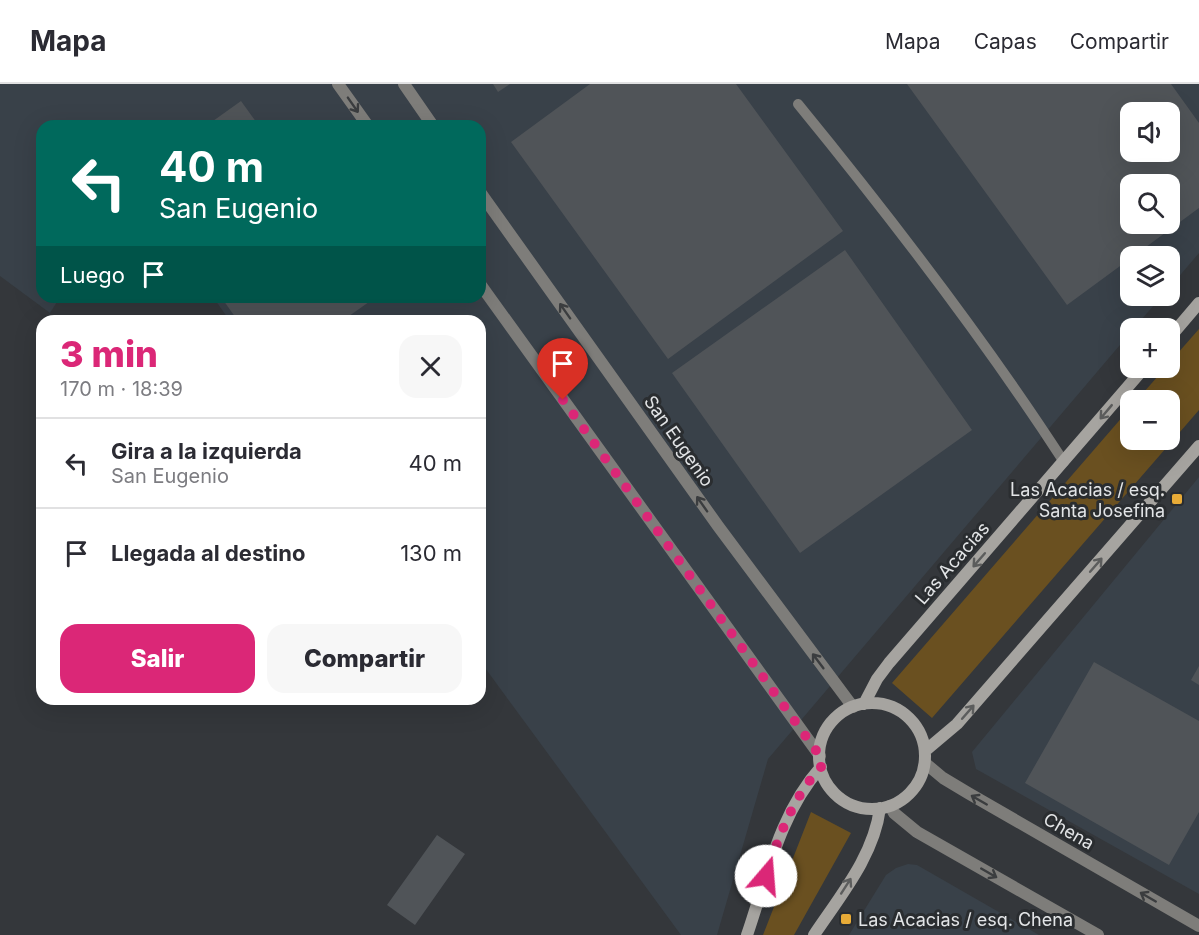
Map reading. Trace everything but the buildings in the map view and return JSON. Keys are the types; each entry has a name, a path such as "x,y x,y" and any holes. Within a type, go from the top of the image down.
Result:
{"main road":[{"path":"1180,325 1199,303"},
{"name":"Las Acacias","path":"858,706 889,663 1135,378"},
{"path":"925,757 917,728 900,711 888,706 858,706 836,718 829,726 821,745 820,761 829,785 843,800 861,808 885,807 901,801 917,784 925,757 957,724 1199,446"},
{"path":"747,935 787,819 820,761"},
{"path":"814,935 867,852 885,807"}],"street":[{"path":"338,84 364,120"},
{"path":"404,84 429,120"},
{"name":"San Eugenio","path":"486,200 718,526 858,706"},
{"path":"486,292 820,761"},
{"name":"Chena","path":"925,757 943,778 1199,926"},
{"path":"885,807 917,832 1098,935"}],"lane":[{"path":"798,104 914,249 1064,462"}],"shaded area":[{"path":"0,84 1199,84 1199,253 1180,275 1180,246 1120,246 1120,306 1153,306 1143,318 1120,318 1120,345 768,759 717,935 681,935 486,669 486,315 226,315 217,303 486,303 486,120 36,120 36,303 0,276"},
{"path":"36,303 56,303 50,313"},
{"path":"1199,329 1199,410 1180,432 1180,390 1146,390 1156,378 1180,378 1180,351"},
{"path":"1120,420 1120,450 1164,450 932,718 892,683"},
{"path":"1199,477 1199,894 976,769 972,752"},
{"path":"811,812 851,833 794,935 763,935"},
{"path":"908,864 917,865 1039,935 849,935 886,875"}],"place":[{"name":"Las Acacias / esq. Santa Josefina","path":"1177,499"},
{"name":"Las Acacias / esq. Chena","path":"846,919"}],"route":[{"path":"563,400 820,756 821,767 791,809 766,876"}]}
